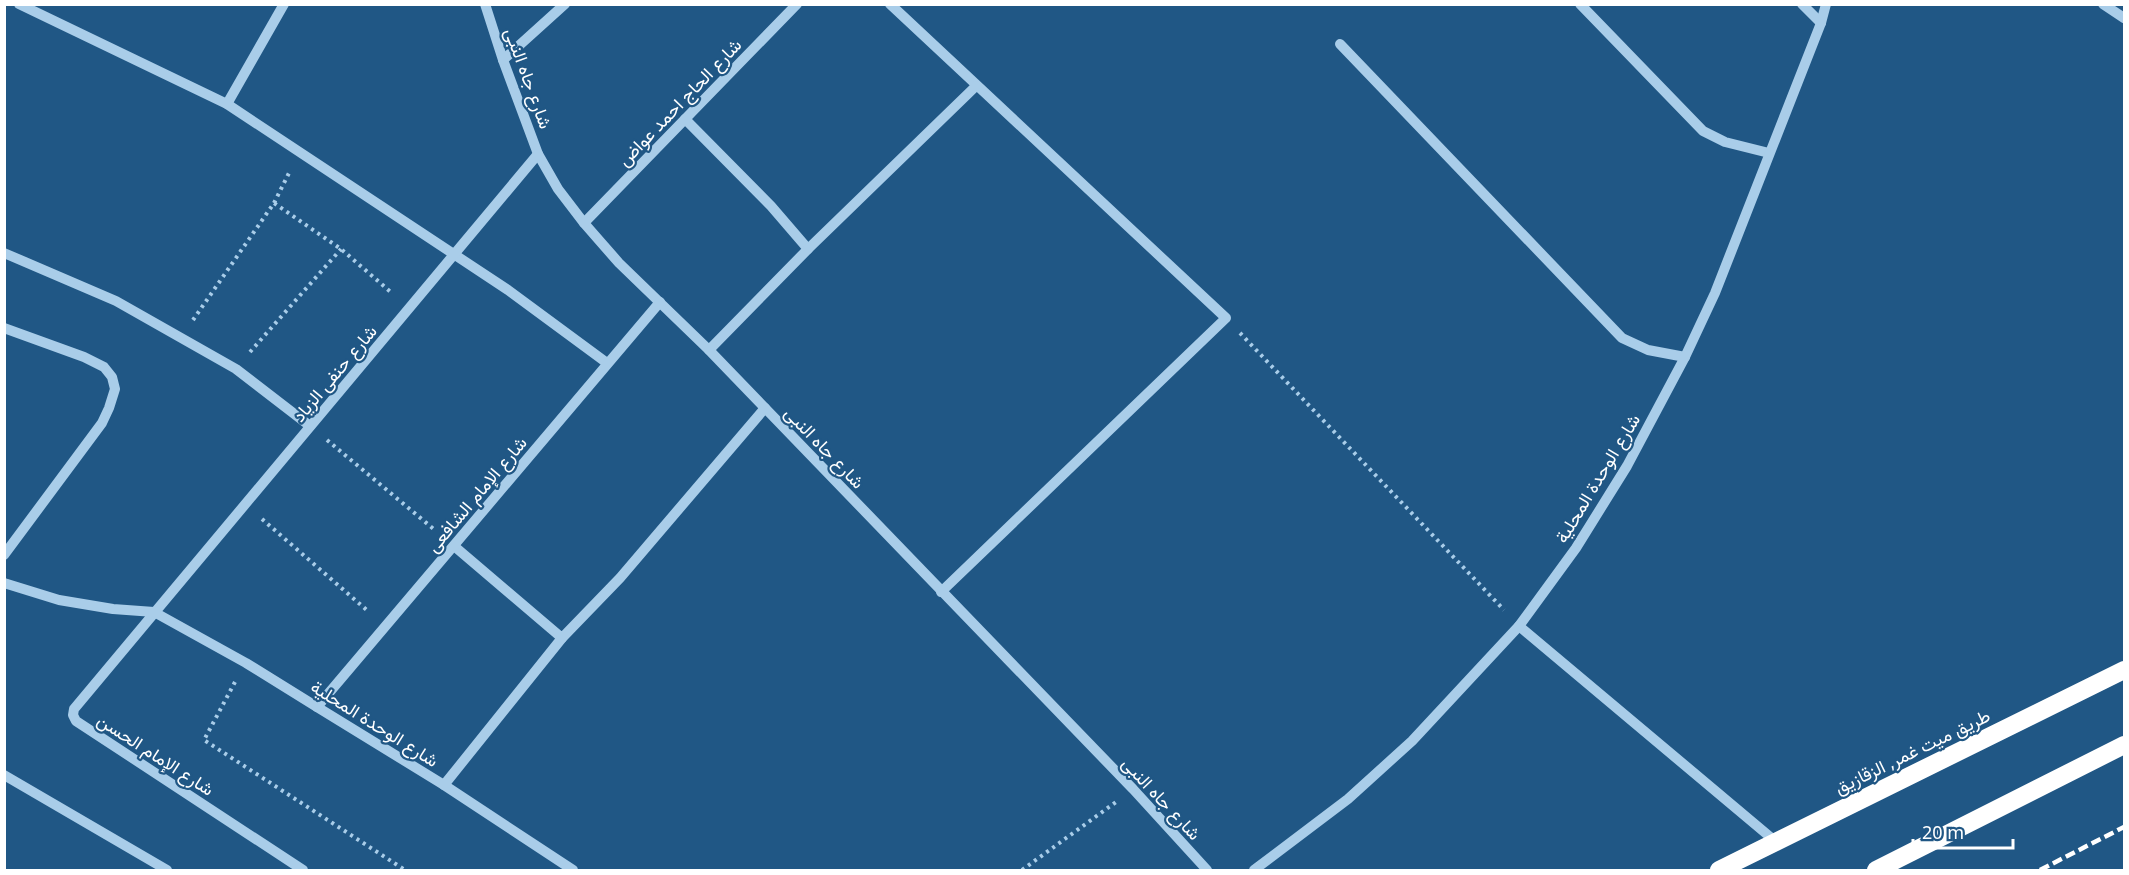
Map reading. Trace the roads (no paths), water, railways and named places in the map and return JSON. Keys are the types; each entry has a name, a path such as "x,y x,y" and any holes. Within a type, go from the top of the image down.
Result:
{"highway":[{"name":"طريق ميت غمر, الزقازيق","path":"1719,870 2124,670"},
{"path":"1876,870 1894,866 2124,745"}],"street":[{"path":"19,4 227,104 453,256 508,290 607,363"},
{"path":"227,104 284,4"},
{"name":"شارع جاه النبى","path":"486,4 503,60 538,154 558,189 584,223 619,263 709,350 1133,789 1207,870"},
{"path":"503,60 565,4"},
{"name":"شارع الحاج احمد عواض","path":"584,223 797,4"},
{"path":"890,4 1226,318 941,591"},
{"path":"1580,4 1703,131 1725,142 1769,153"},
{"path":"1802,4 1821,23"},
{"name":"شارع الوحدة المحلية","path":"1254,870 1348,799 1412,741 1519,626 1575,548 1627,465 1685,357 1715,292 1821,23 1826,4"},
{"path":"2103,4 2124,18"},
{"path":"1340,44 1622,338 1648,350 1685,357"},
{"path":"709,350 808,249 976,86"},
{"path":"685,119 771,206 808,249"},
{"name":"شارع حنفى الزياد","path":"154,612 538,154"},
{"path":"4,253 116,301 236,369 310,426"},
{"name":"شارع الإمام الشافعى","path":"317,707 660,302"},
{"path":"4,328 84,357 104,368 112,377 115,389 102,423 4,555"},
{"path":"444,785 562,638 620,578 765,408"},
{"path":"454,546 562,638"},
{"path":"4,583 59,600 113,609 154,612"},
{"name":"شارع الوحدة المحلية","path":"154,612 246,663 444,785 573,870"},
{"name":"شارع الإمام الحسن","path":"154,612 74,709 73,715 76,721 303,870"},
{"path":"1519,626 1775,842"},
{"path":"4,775 167,870"}],"railway":[{"path":"2040,870 2124,827"}]}
